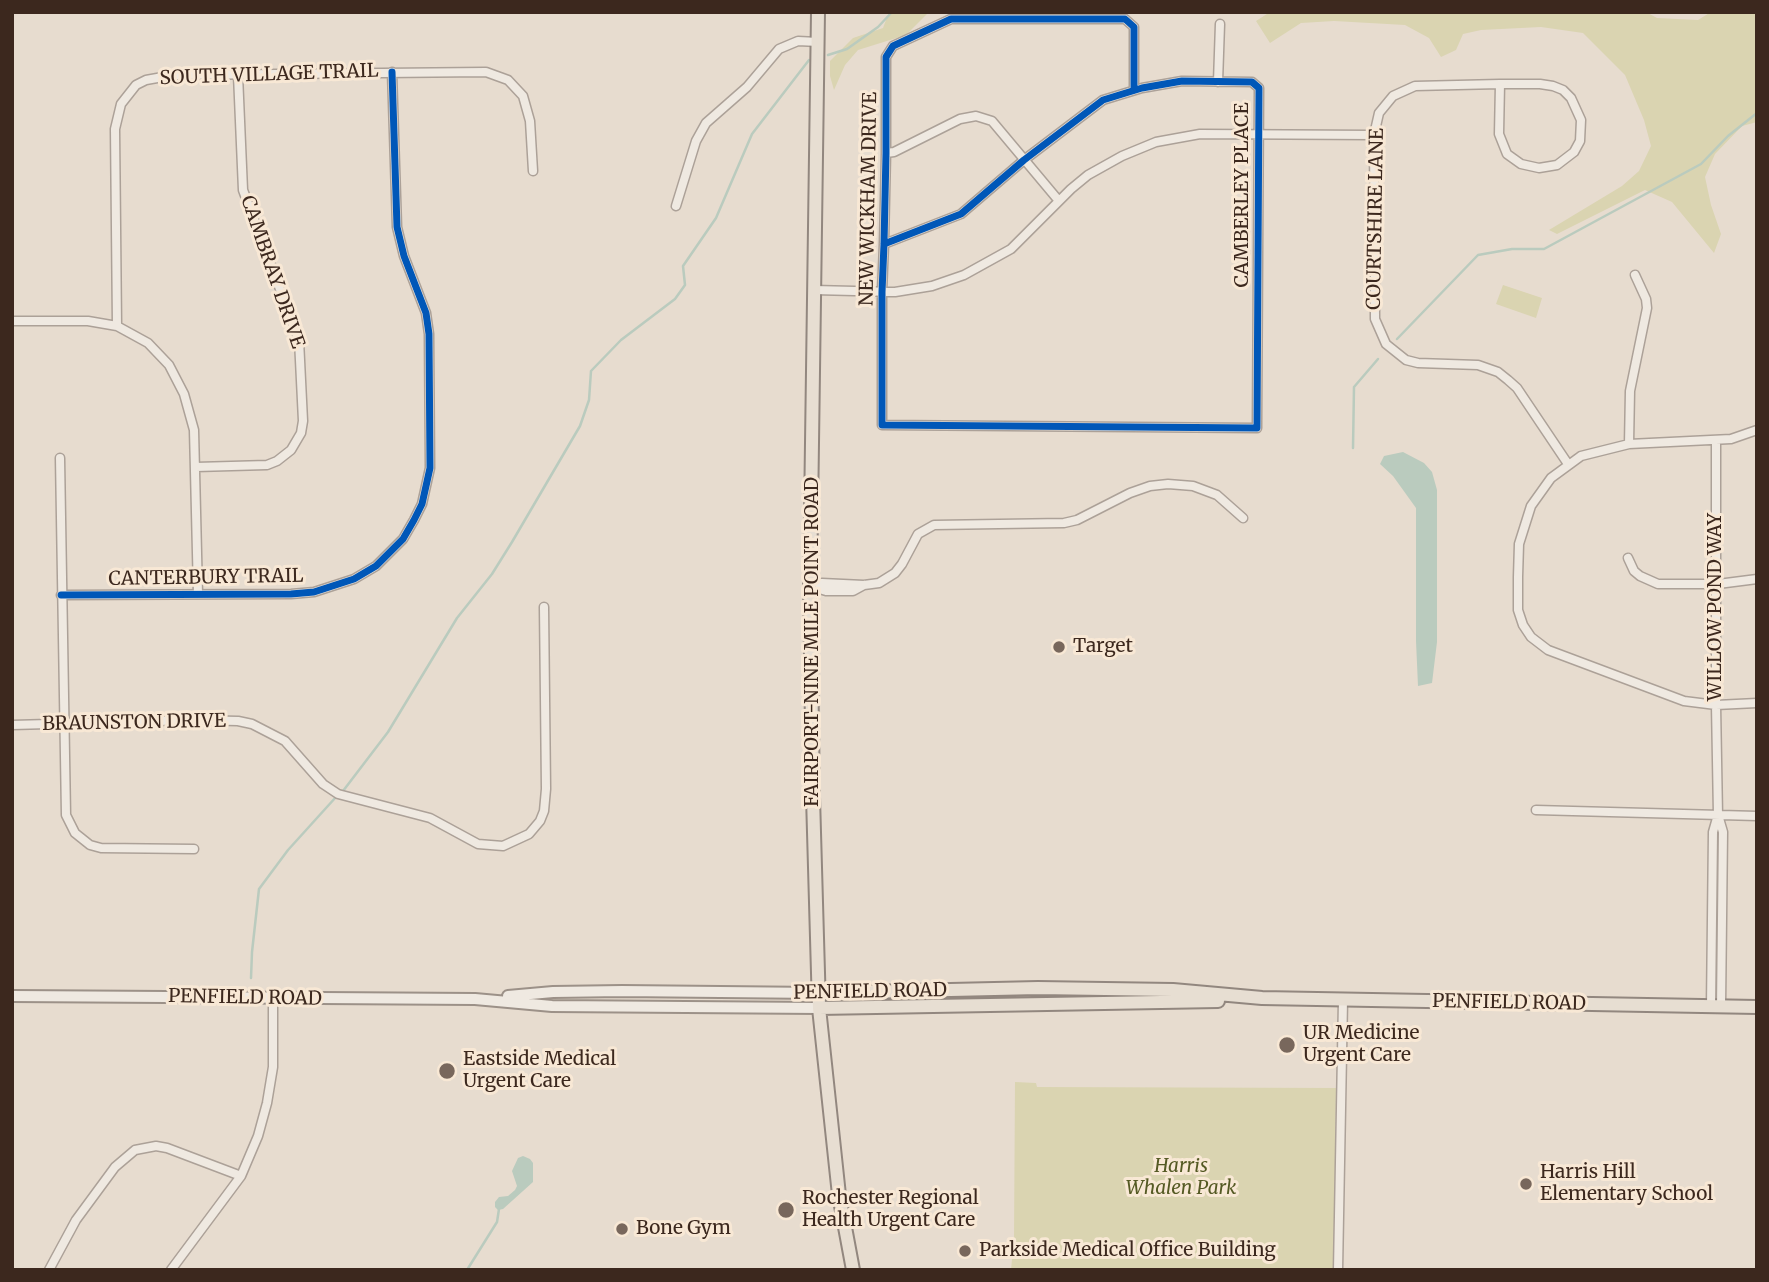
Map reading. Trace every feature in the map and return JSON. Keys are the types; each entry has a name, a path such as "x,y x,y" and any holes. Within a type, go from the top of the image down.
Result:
{"main road":[{"name":"FAIRPORT-NINE MILE POINT ROAD","path":"818,12 810,586 813,797 819,1008 839,1195 853,1270"},
{"name":"PENFIELD ROAD","path":"477,999 554,992 819,993 1038,988 1173,990 1262,998 1757,1007"},
{"name":"PENFIELD ROAD","path":"12,996 477,999 552,1006 819,1008 1172,1003 1262,998"}],"street":[{"name":"NEW WICKHAM DRIVE","path":"1125,428 882,425 886,57 893,46 951,19 1125,19 1134,27 1134,90"},
{"name":"CAMBERLEY PLACE","path":"1218,82 1220,24"},
{"path":"676,206 696,141 706,123 747,87 779,49 798,41 818,42"},
{"name":"CANTERBURY TRAIL","path":"61,595 314,592 343,583 376,566 403,539 422,504 428,486 432,451 426,313 404,256 397,227 392,72"},
{"name":"SOUTH VILLAGE TRAIL","path":"117,326 115,129 121,104 136,86 158,76 486,72 508,80 523,96 528,108 533,171"},
{"name":"CAMBRAY DRIVE","path":"196,467 267,465 277,461 291,450 301,433 303,421 299,340 243,190 238,75"},
{"name":"CAMBERLEY PLACE","path":"884,244 961,214 1024,160 1103,100 1134,90 1182,81 1252,82 1259,88 1260,134 1257,428 1125,428"},
{"name":"COURTSHIRE LANE","path":"1500,84 1499,134 1507,154 1521,164 1539,168 1557,164 1574,152 1580,141 1581,120 1571,98 1563,90 1553,86 1540,84 1500,84 1431,84 1404,90 1393,96 1379,113 1374,135 1373,301 1379,332 1395,353 1418,363 1478,365 1498,372 1517,388 1568,464"},
{"name":"NEW WICKHAM DRIVE","path":"886,153 894,152 960,119 976,116 992,121 1059,201"},
{"name":"NEW WICKHAM DRIVE","path":"814,290 883,292 932,286 979,268 1024,238 1088,175 1139,148 1186,135 1374,135"},
{"path":"1629,444 1630,391 1647,308 1646,299 1635,275"},
{"path":"12,321 88,321 117,326 136,335 159,352 184,394 194,430 198,594"},
{"path":"1757,430 1743,437 1716,441 1629,444 1581,456 1568,464 1551,478 1531,506 1519,544 1518,610 1531,637 1548,650 1671,698 1716,705 1757,703"},
{"name":"WILLOW POND WAY","path":"1716,441 1716,705 1718,815 1723,832 1716,1006"},
{"path":"60,458 66,815 75,833 90,845 101,848 194,849"},
{"path":"810,586 822,583 879,583 895,573 918,534 934,525 1064,523 1077,520 1150,486 1193,486 1217,495 1243,518"},
{"path":"1628,558 1640,576 1658,584 1718,584 1757,579"},
{"name":"BRAUNSTON DRIVE","path":"12,724 194,720 252,724 285,741 324,783 338,794 429,818 478,844 503,845 529,834 540,821 544,811 544,607"},
{"path":"1536,810 1757,816"},
{"path":"171,1270 241,1176 258,1136 273,1067 273,998"},
{"path":"1338,1270 1343,1000"},
{"path":"48,1270 84,1209 115,1167 135,1150 156,1146 167,1148 241,1176"}],"green space":[{"path":"889,12 936,12 927,14 906,35 858,50 845,65 834,90 830,61 853,38 883,28"},
{"path":"1270,12 1646,12 1657,18 1698,20 1711,12 1757,12 1757,122 1742,126 1715,154 1705,177 1721,234 1714,253 1672,202 1645,190 1557,234 1549,230 1622,186 1639,171 1651,146 1644,120 1625,75 1583,33 1541,27 1481,30 1463,34 1456,50 1441,57 1429,38 1405,25 1334,21 1301,23 1270,43 1256,21"},
{"path":"1503,285 1542,298 1536,318 1496,304"},
{"name":"Harris Whalen Park","path":"1015,1082 1036,1083 1037,1087 1336,1088 1334,1270 1011,1270 1014,1238"}],"shaded area":[{"path":"1403,452 1424,463 1432,472 1437,490 1437,642 1432,683 1418,686 1416,508 1393,476 1380,464 1384,456"},
{"path":"523,1156 533,1163 533,1182 503,1209 498,1210 495,1202 499,1197 508,1196 517,1186 512,1171 518,1158"}],"waterway":[{"path":"828,55 847,49 878,27 892,12"},
{"path":"343,791 388,732 457,618 492,574 512,542 580,426 589,400 591,371 621,340 675,299 685,285 683,266 716,218 752,134 809,60"},
{"path":"1397,339 1478,255 1512,249 1544,249 1701,164 1728,136 1757,113"},
{"path":"1353,448 1354,387 1378,359"},
{"path":"251,978 259,889 288,850 336,797"},
{"path":"467,1270 497,1222 499,1209"}],"cycle path":[{"path":"884,244 961,214 1024,160 1103,100 1142,88 1182,81 1252,82 1259,88 1257,428 882,425 886,57 893,46 951,19 1125,19 1134,27 1134,90"},
{"path":"61,595 314,592 354,579 376,566 403,539 422,504 430,468 429,334 426,313 404,256 397,227 392,72"}],"place":[{"name":"Target","path":"1059,647"},
{"name":"UR Medicine Urgent Care","path":"1287,1045"},
{"name":"Eastside Medical Urgent Care","path":"447,1071"},
{"name":"Harris Hill Elementary School","path":"1526,1184"},
{"name":"Rochester Regional Health Urgent Care","path":"786,1210"},
{"name":"Bone Gym","path":"622,1229"},
{"name":"Parkside Medical Office Building","path":"965,1251"}]}
